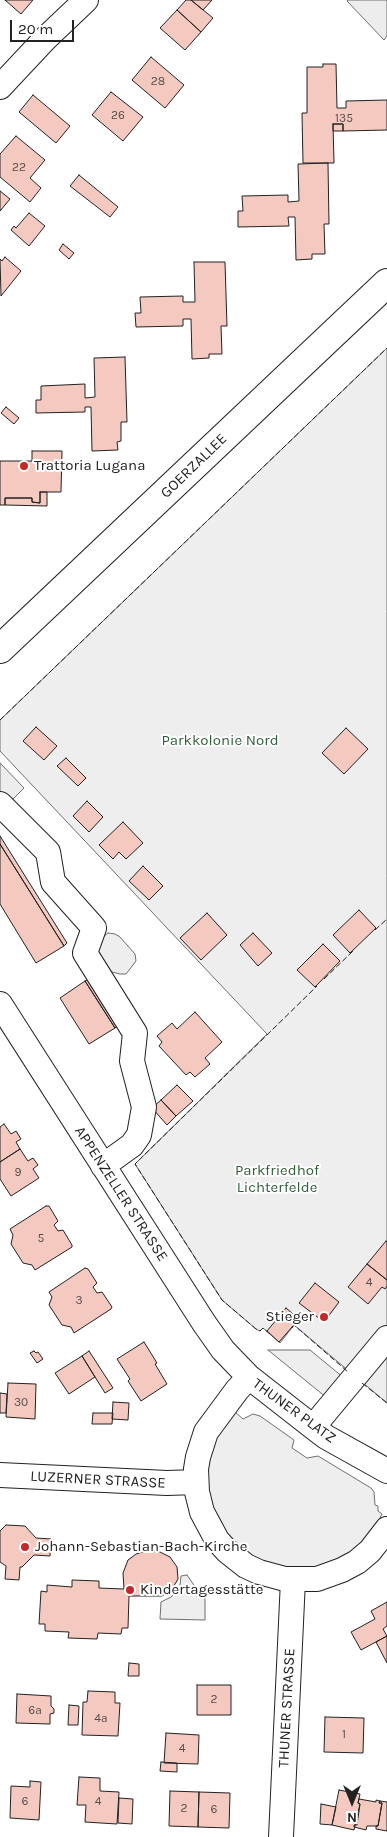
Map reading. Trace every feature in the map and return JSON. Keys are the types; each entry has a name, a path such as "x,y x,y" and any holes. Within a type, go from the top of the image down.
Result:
{"main road":[{"name":"GOERZALLEE","path":"0,649 387,283"}],"street":[{"path":"0,87 45,38 86,0"},
{"path":"0,804 48,852 53,882 94,928 85,953 134,1033 132,1061 144,1107 139,1135 132,1145 103,1166"},
{"name":"APPENZELLER STRASSE","path":"0,1004 204,1324 223,1350 250,1377"},
{"path":"313,1427 387,1338"},
{"name":"THUNER PLATZ","path":"387,1471 326,1437 250,1377 222,1409 206,1432 198,1457 196,1482 199,1503 208,1526 227,1551 246,1566 259,1572 293,1580 317,1579 357,1562 370,1551 387,1529"},
{"name":"LUZERNER STRASSE","path":"0,1475 167,1483 196,1482"},
{"name":"THUNER STRASSE","path":"281,1837 293,1580"}],"green space":[{"name":"Parkkolonie Nord","path":"387,348 387,1403 294,1325 280,1343 263,1328 260,1331 256,1329 222,1300 135,1164 267,1034 0,751 0,720"},
{"path":"108,933 120,937 135,954 136,961 126,974 112,972 98,955 97,942"},
{"path":"268,1350 310,1350 344,1378 327,1398"},
{"path":"235,1412 243,1419 253,1414 260,1416 294,1440 292,1448 307,1458 318,1456 371,1488 374,1492 375,1505 378,1506 378,1511 382,1514 374,1529 356,1550 341,1559 313,1568 282,1567 260,1561 243,1551 227,1536 213,1510 208,1494 207,1471 213,1446 219,1432"},
{"path":"187,1575 196,1588 205,1595 205,1620 160,1619 161,1602 176,1592 180,1585 181,1576"}],"shaded area":[{"path":"387,0 387,36 384,40 347,1"},
{"path":"0,763 24,788 10,802 0,791"}],"building":[{"path":"5,0 33,0 21,14"},
{"path":"186,0 191,0 213,18 201,32 177,10"},
{"path":"191,0 212,0 203,10"},
{"path":"177,10 201,32 185,50 160,28"},
{"path":"151,57 184,85 165,108 132,80"},
{"path":"323,64 336,64 337,108 346,108 346,101 387,100 387,130 343,131 343,124 333,124 334,163 303,163 302,113 307,113 307,67 323,67"},
{"path":"111,92 143,117 123,141 92,115"},
{"path":"33,95 70,126 56,143 19,112"},
{"path":"333,124 343,124 343,131 333,131"},
{"path":"16,136 45,160 30,178 41,188 30,202 0,177 0,154"},
{"path":"328,163 329,224 324,224 325,254 312,254 312,259 296,260 295,217 288,217 289,226 238,227 238,211 243,211 242,196 288,195 288,202 299,201 298,164"},
{"path":"79,175 118,207 110,217 70,186"},
{"path":"0,191 10,199 0,211"},
{"path":"29,213 45,226 29,246 11,230 14,226 16,228"},
{"path":"63,244 74,253 69,259 59,250"},
{"path":"5,257 21,271 1,296 0,259 2,261"},
{"path":"194,262 225,262 227,326 221,326 222,354 209,354 209,358 192,359 191,319 183,319 183,326 136,327 135,313 141,313 140,297 183,296 183,302 195,302"},
{"path":"125,357 127,422 121,422 121,441 117,442 118,450 92,451 91,407 85,407 85,412 36,413 36,400 41,400 41,386 85,384 85,398 95,397 94,358"},
{"path":"6,407 19,418 14,424 1,413"},
{"path":"32,451 62,451 61,492 40,492 40,503 32,502 32,498 5,498 5,505 0,505 0,461 32,461"},
{"path":"40,492 47,492 47,506 5,505 5,498 32,498 32,502 40,503"},
{"path":"36,727 57,746 44,760 23,741"},
{"path":"346,728 368,749 344,774 322,753"},
{"path":"66,758 86,778 78,786 57,766"},
{"path":"87,801 103,817 89,832 73,816"},
{"path":"123,822 143,843 126,859 119,852 113,859 99,845"},
{"path":"0,836 67,943 64,946 0,844"},
{"path":"0,844 64,946 36,963 0,904"},
{"path":"143,866 163,886 149,900 129,881"},
{"path":"359,910 376,928 350,953 333,935"},
{"path":"207,913 227,935 201,960 180,938"},
{"path":"253,933 272,953 258,966 240,945"},
{"path":"323,944 340,961 315,987 297,970"},
{"path":"89,979 118,1026 115,1028 85,981"},
{"path":"85,981 115,1028 89,1044 60,998"},
{"path":"195,1012 222,1042 205,1058 210,1064 195,1077 190,1072 186,1075 159,1046 162,1042 157,1036 172,1023 177,1029"},
{"path":"177,1085 193,1101 176,1116 161,1100"},
{"path":"161,1100 176,1116 167,1125 152,1108"},
{"path":"4,1124 11,1134 16,1131 21,1139 16,1142 20,1149 0,1162 0,1127"},
{"path":"20,1149 28,1161 33,1158 38,1165 33,1169 39,1178 11,1196 0,1179 0,1162"},
{"path":"46,1206 49,1206 58,1221 54,1225 58,1231 63,1230 72,1247 35,1270 32,1265 23,1263 11,1244 13,1235 10,1229"},
{"path":"387,1242 387,1280 367,1264"},
{"path":"367,1264 387,1280 385,1289 382,1287 368,1304 348,1287"},
{"path":"85,1268 88,1269 97,1283 93,1287 97,1293 102,1292 112,1307 74,1333 71,1327 62,1325 49,1305 52,1297 49,1292"},
{"path":"315,1283 339,1302 324,1322 299,1303"},
{"path":"286,1308 299,1319 279,1342 267,1331"},
{"path":"144,1342 167,1384 141,1401 117,1359"},
{"path":"89,1351 113,1388 105,1393 82,1356"},
{"path":"38,1352 43,1359 37,1363 30,1353"},
{"path":"82,1356 95,1377 69,1394 55,1373"},
{"path":"8,1383 36,1384 35,1419 6,1417"},
{"path":"0,1393 7,1394 6,1413 0,1413"},
{"path":"113,1402 129,1403 128,1420 112,1419"},
{"path":"93,1413 113,1413 112,1424 92,1424"},
{"name":"Johann-Sebastian-Bach-Kirche","path":"6,1525 25,1526 36,1538 51,1539 50,1556 34,1555 20,1567 19,1580 5,1579 6,1566 0,1562 0,1531"},
{"path":"146,1551 160,1552 170,1557 177,1567 178,1579 172,1589 162,1596 129,1596 128,1628 122,1628 121,1634 98,1633 97,1639 68,1638 69,1632 45,1631 45,1624 39,1624 41,1591 47,1592 47,1585 72,1587 72,1580 99,1581 99,1588 124,1589 123,1573 128,1560 136,1554"},
{"path":"387,1602 387,1626 383,1629 387,1636 361,1650 351,1632 375,1619 371,1611"},
{"path":"387,1636 387,1663 376,1642"},
{"path":"129,1663 139,1664 139,1676 128,1676"},
{"path":"197,1685 231,1685 231,1715 197,1715"},
{"path":"88,1691 115,1692 115,1703 120,1703 118,1736 82,1735 83,1702 87,1702"},
{"path":"17,1694 51,1696 51,1706 54,1709 54,1713 50,1714 50,1724 16,1723"},
{"path":"69,1705 79,1706 78,1725 68,1725"},
{"path":"325,1717 364,1718 363,1753 324,1752"},
{"path":"166,1733 199,1735 198,1764 164,1763"},
{"path":"161,1762 177,1763 177,1772 160,1771"},
{"path":"79,1777 100,1778 100,1791 119,1792 117,1824 85,1822 86,1805 77,1805"},
{"path":"30,1781 41,1782 39,1820 10,1818 11,1786 30,1787"},
{"path":"339,1790 360,1794 358,1803 360,1804 354,1830 332,1825"},
{"path":"170,1791 199,1792 198,1827 169,1826"},
{"path":"199,1792 230,1793 229,1828 198,1827"},
{"path":"119,1798 133,1799 132,1824 118,1823"},
{"path":"359,1799 376,1802 376,1800 382,1803 378,1826 367,1826 366,1830 354,1827 354,1825 357,1825"},
{"path":"380,1801 387,1802 387,1831 376,1829 382,1803 379,1803"},
{"path":"321,1804 336,1807 332,1825 320,1824"}],"fence":[{"path":"0,720 387,348"},
{"path":"375,930 387,919"},
{"path":"324,979 353,951"},
{"path":"270,1334 263,1328 260,1331 256,1329 222,1300 135,1164 317,986"},
{"path":"292,1328 294,1325 348,1372"},
{"path":"362,1383 387,1403"}],"place":[{"name":"Trattoria Lugana","path":"24,466"},
{"name":"Stieger","path":"324,1317"},
{"name":"Johann-Sebastian-Bach-Kirche","path":"25,1547"},
{"name":"Kindertagesstätte","path":"130,1590"}],"park label":[{"name":"Parkfriedhof Lichterfelde","path":"277,1180"}]}
